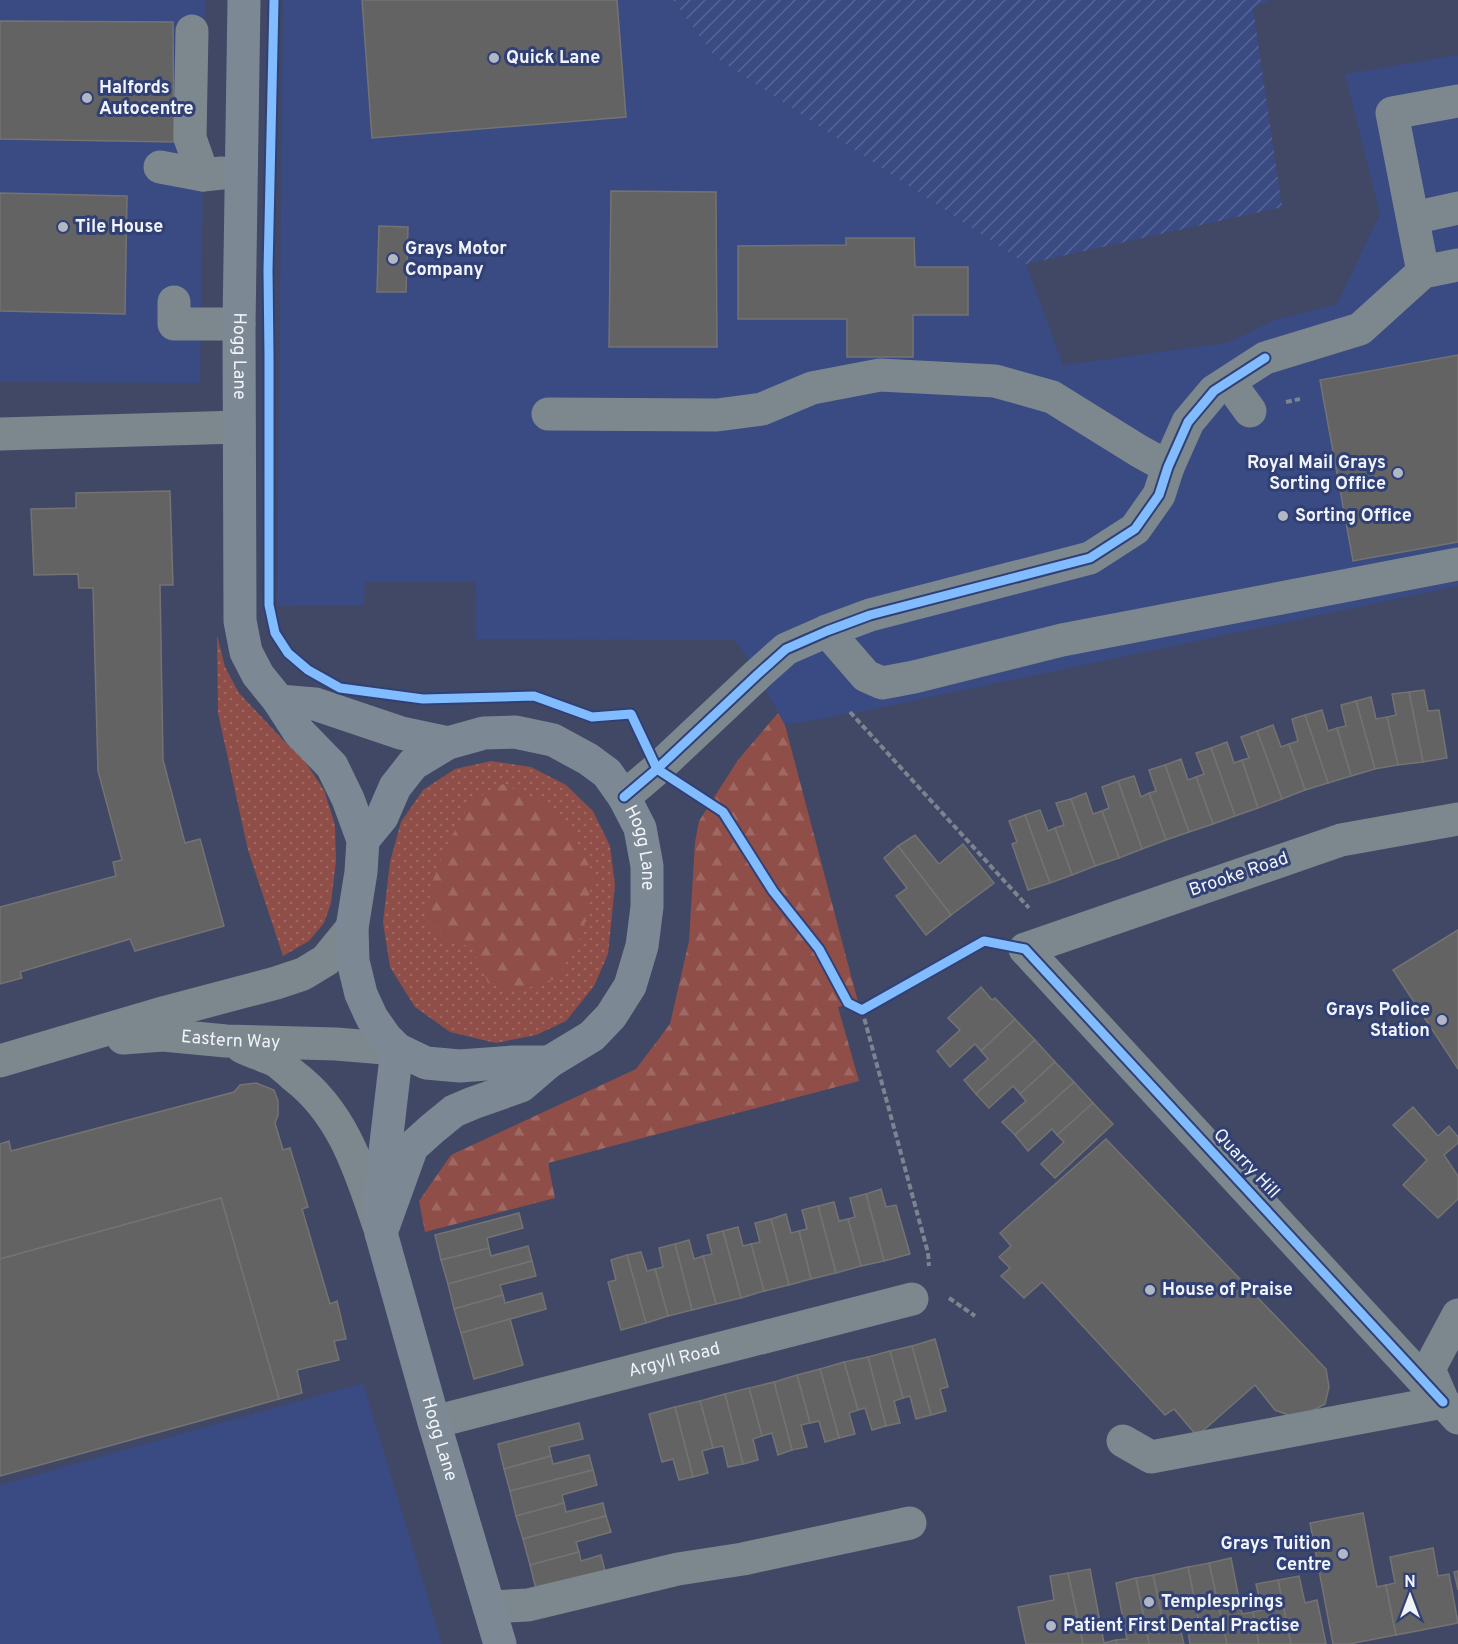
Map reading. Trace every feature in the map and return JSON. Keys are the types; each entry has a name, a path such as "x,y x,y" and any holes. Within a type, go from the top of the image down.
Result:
{"main road":[{"name":"Hogg Lane","path":"244,0 239,427 240,621 246,652 258,675 279,701 299,732 332,766 348,799 363,840 361,872 352,928 353,961 361,994 372,1018 386,1038 397,1048 426,1063 460,1066 549,1062"},
{"name":"Hogg Lane","path":"279,701 315,704 401,733 448,743"},
{"name":"Hogg Lane","path":"363,840 382,817 395,788 413,764 448,743 484,733 515,732 553,740 588,759 607,773 624,796 640,828 646,866 646,907 642,946 630,986 611,1016 592,1036 549,1062 521,1086 454,1111 412,1147 381,1233"},
{"name":"Hogg Lane","path":"397,1048 380,1203 381,1233 500,1644"}],"street":[{"path":"184,62 190,138 204,175"},
{"path":"1423,272 1392,113 1458,101"},
{"path":"160,167 204,175 242,172"},
{"path":"1413,218 1458,207"},
{"path":"624,796 657,770 786,649 870,615 1090,558 1135,529 1159,495 1168,467 1188,422 1214,391 1265,358 1360,329 1423,272 1458,265"},
{"path":"174,302 174,324 239,324"},
{"path":"548,414 717,415 762,409 812,388 880,375 995,381 1052,397 1138,452 1168,467"},
{"path":"1229,382 1250,411"},
{"path":"0,434 239,427"},
{"path":"827,631 866,676 882,683 1062,640 1458,564"},
{"name":"Brooke Road","path":"1039,944 1341,840 1458,819"},
{"name":"Eastern Way","path":"0,1060 303,974 326,960 352,928"},
{"name":"Quarry Hill","path":"1039,944 1451,1410"},
{"name":"Eastern Way","path":"64,1042 163,1035 226,1041 397,1048"},
{"name":"Hogg Lane","path":"226,1041 276,1062 310,1087 319,1098 341,1130 358,1164 381,1233"},
{"name":"Argyll Road","path":"434,1422 922,1296"},
{"path":"1123,1441 1151,1457 1451,1410 1429,1369 1458,1315"},
{"path":"489,1607 528,1605 678,1569 743,1560 910,1523"}],"path":[{"path":"847,710 1028,906 1039,944"},
{"path":"873,1004 859,1008 928,1253 922,1296 950,1298 975,1316"}],"shaded area":[{"path":"0,0 205,0 200,383 0,382"},
{"path":"283,0 673,0 715,57 1026,264 1063,365 1226,343 1275,320 1337,304 1380,214 1345,74 1458,55 1458,586 865,711 785,725 745,654 734,640 475,639 476,582 365,582 364,605 277,606"},
{"path":"673,0 1271,0 1253,8 1282,207 1026,264 715,57"},
{"path":"363,1383 442,1644 0,1644 0,1485"}],"green space":[{"path":"217,635 225,667 239,693 285,742 300,754 324,790 335,825 336,861 331,903 324,923 309,941 283,956 248,850 218,713"},
{"path":"778,713 785,725 858,1002 838,1007 859,1081 548,1163 555,1198 425,1232 419,1201 451,1155 636,1069 670,1024 689,941 695,842 699,821 738,760"},
{"path":"491,761 531,767 566,785 593,811 610,846 615,885 608,954 594,986 566,1021 536,1035 496,1043 450,1032 415,1007 390,967 383,922 390,862 401,822 423,790 455,769"},
{"path":"503,784 544,803 572,832 593,874 583,933 557,978 516,992 488,983 472,947 447,940 426,919 432,883 446,847 471,801"}],"building":[{"name":"Quick Lane","path":"362,0 617,0 626,117 372,138"},
{"name":"Halfords Autocentre","path":"0,21 173,22 174,142 0,139"},
{"path":"611,191 716,192 717,347 609,347"},
{"name":"Tile House","path":"0,193 127,196 125,314 0,311"},
{"name":"Grays Motor Company","path":"379,226 408,227 406,292 377,292"},
{"path":"846,238 914,238 915,267 968,267 968,315 913,315 913,357 847,357 847,319 738,319 738,246 846,245"},
{"name":"Royal Mail Grays Sorting Office","path":"1458,355 1458,542 1353,561 1320,380"},
{"path":"170,491 173,585 160,585 163,760 185,843 200,839 224,926 135,951 130,939 20,972 22,978 0,984 0,907 116,876 113,862 122,860 98,771 93,588 79,588 78,574 34,575 31,509 76,508 76,493"},
{"path":"1424,690 1428,711 1439,710 1447,758 1423,762 1409,692"},
{"path":"1409,692 1423,762 1398,765 1387,717 1396,715 1392,694"},
{"path":"1371,697 1376,719 1387,717 1398,765 1375,769 1356,701"},
{"path":"1356,701 1375,769 1351,776 1337,728 1346,726 1341,705"},
{"path":"1322,710 1328,731 1337,728 1351,776 1328,783 1305,715"},
{"path":"1305,715 1328,783 1305,790 1289,744 1298,741 1292,719"},
{"path":"1273,725 1281,747 1289,744 1305,790 1282,799 1257,731"},
{"path":"1257,731 1282,799 1258,808 1242,760 1249,758 1241,737"},
{"path":"1227,742 1234,763 1242,760 1258,808 1235,816 1211,748"},
{"path":"1211,748 1235,816 1213,824 1196,777 1204,774 1196,753"},
{"path":"1181,759 1188,780 1196,777 1213,824 1189,832 1165,765"},
{"path":"1165,765 1189,832 1166,840 1149,793 1156,791 1149,770"},
{"path":"1134,776 1141,797 1149,793 1166,840 1142,849 1118,781"},
{"path":"1118,781 1142,849 1119,858 1102,811 1109,808 1102,787"},
{"path":"1086,793 1093,814 1102,811 1119,858 1095,866 1071,799"},
{"path":"1071,799 1095,866 1072,875 1055,828 1064,825 1056,803"},
{"path":"1040,810 1048,831 1055,828 1072,875 1050,883 1025,815"},
{"path":"1025,815 1050,883 1028,890 1012,844 1017,842 1009,821"},
{"path":"915,835 939,864 963,844 994,883 951,915 898,846"},
{"path":"898,846 951,915 926,935 896,896 907,888 884,858"},
{"name":"Grays Police Station","path":"1458,930 1458,1069 1393,970"},
{"path":"981,987 992,1000 995,998 1015,1019 981,1051 975,1044 950,1067 937,1051 960,1030 948,1018"},
{"path":"1015,1019 1035,1040 976,1094 964,1080 988,1059 981,1051"},
{"path":"1035,1040 1055,1062 1020,1094 1013,1086 989,1108 976,1094"},
{"path":"1055,1062 1074,1082 1015,1135 1002,1122 1026,1101 1020,1094"},
{"path":"1074,1082 1093,1103 1057,1135 1052,1129 1028,1151 1015,1135"},
{"path":"256,1083 274,1090 278,1101 278,1115 275,1123 283,1150 290,1148 308,1207 302,1209 330,1304 337,1301 346,1339 334,1341 339,1360 297,1370 302,1393 279,1399 221,1198 0,1259 0,1144 9,1141 11,1151 234,1092 240,1085"},
{"path":"1093,1103 1113,1124 1055,1178 1041,1164 1064,1142 1057,1135"},
{"path":"1413,1107 1438,1136 1449,1126 1458,1137 1458,1143 1444,1155 1458,1176 1458,1199 1438,1218 1403,1185 1427,1160 1393,1125"},
{"name":"House of Praise","path":"1106,1139 1326,1369 1329,1387 1325,1404 1308,1413 1291,1416 1275,1410 1255,1385 1197,1436 1174,1409 1165,1415 1042,1282 1024,1298 1001,1276 1010,1268 999,1257 1011,1246 1000,1233"},
{"path":"881,1189 886,1207 896,1205 910,1254 884,1261 866,1194"},
{"path":"866,1194 884,1261 861,1266 848,1219 855,1217 850,1198"},
{"path":"221,1198 279,1399 0,1476 0,1259"},
{"path":"834,1202 839,1221 848,1219 861,1266 836,1273 818,1206"},
{"path":"818,1206 836,1273 811,1279 799,1231 807,1229 802,1210"},
{"path":"519,1213 523,1228 487,1238 489,1248 441,1260 435,1235"},
{"path":"786,1214 791,1233 799,1231 811,1279 789,1285 771,1219"},
{"path":"771,1219 789,1285 764,1291 751,1244 760,1242 755,1223"},
{"path":"738,1227 743,1246 751,1244 764,1291 741,1298 723,1231"},
{"path":"723,1231 741,1298 716,1304 703,1256 712,1254 707,1235"},
{"path":"689,1240 694,1259 703,1256 716,1304 692,1310 675,1244"},
{"path":"675,1244 692,1310 668,1316 655,1269 663,1267 659,1248"},
{"path":"528,1246 532,1261 448,1284 441,1260 489,1248 491,1256"},
{"path":"641,1252 647,1271 655,1269 668,1316 646,1323 627,1255"},
{"path":"627,1255 646,1323 621,1330 608,1282 616,1280 611,1260"},
{"path":"532,1261 536,1276 500,1285 503,1295 454,1309 448,1284"},
{"path":"542,1293 546,1309 461,1333 454,1309 503,1295 505,1303"},
{"path":"510,1319 523,1365 474,1379 461,1333"},
{"path":"935,1339 948,1387 940,1389 946,1411 931,1415 912,1346"},
{"path":"912,1346 931,1415 916,1419 910,1396 903,1398 890,1351"},
{"path":"890,1351 903,1398 894,1401 900,1423 886,1426 868,1357"},
{"path":"868,1357 886,1426 872,1430 865,1408 858,1410 844,1362"},
{"path":"844,1362 858,1410 849,1413 855,1434 839,1438 820,1369"},
{"path":"820,1369 839,1438 825,1442 819,1421 810,1423 797,1375"},
{"path":"797,1375 810,1423 801,1425 807,1447 792,1450 774,1382"},
{"path":"774,1382 792,1450 778,1455 772,1433 762,1436 749,1388"},
{"path":"749,1388 762,1436 753,1439 758,1460 743,1464 725,1394"},
{"path":"725,1394 743,1464 728,1467 723,1446 713,1448 700,1401"},
{"path":"700,1401 713,1448 702,1451 708,1473 693,1477 675,1407"},
{"path":"675,1407 693,1477 679,1480 673,1459 662,1462 649,1414"},
{"path":"579,1423 583,1439 549,1447 551,1456 504,1469 498,1444"},
{"path":"589,1455 593,1470 510,1491 504,1469 551,1456 553,1464"},
{"path":"593,1470 597,1485 562,1495 564,1503 516,1516 510,1491"},
{"path":"564,1503 566,1512 603,1503 606,1516 523,1539 516,1516"},
{"name":"Grays Tuition Centre","path":"1363,1513 1377,1587 1386,1585 1396,1635 1349,1644 1333,1644 1310,1523"},
{"path":"606,1516 611,1532 576,1542 579,1552 530,1565 523,1539"},
{"path":"1433,1548 1438,1576 1449,1574 1458,1623 1396,1635 1386,1585 1395,1583 1390,1557"},
{"path":"579,1552 581,1561 601,1555 605,1571 536,1589 530,1565"},
{"path":"1231,1558 1242,1614 1253,1612 1259,1644 1227,1644 1209,1563"},
{"path":"1209,1563 1227,1644 1190,1644 1188,1630 1194,1629 1199,1623 1188,1567"},
{"path":"1188,1567 1199,1623 1194,1629 1175,1632 1164,1626 1153,1575"},
{"path":"1090,1569 1104,1643 1116,1640 1117,1644 1083,1644 1068,1573"},
{"path":"1458,1571 1458,1590 1454,1572"},
{"name":"Patient First Dental Practise","path":"1068,1573 1083,1644 1026,1644 1018,1607 1054,1600 1050,1576"},
{"name":"Templesprings","path":"1153,1575 1164,1626 1175,1632 1181,1632 1184,1644 1149,1644 1136,1578"},
{"path":"1299,1576 1305,1603 1317,1600 1326,1644 1291,1644 1278,1580"},
{"path":"1136,1578 1149,1644 1117,1644 1116,1640 1127,1639 1116,1583"},
{"path":"1278,1580 1291,1644 1259,1644 1253,1612 1262,1610 1256,1584"}],"cycle path":[{"path":"274,0 268,270 269,605 275,633 288,653 308,670 340,688 423,699 534,696 592,717 631,714 657,769 723,812 773,891 819,949 848,1003 862,1010 984,941 1025,949 1443,1402"},
{"path":"624,797 786,649 870,615 1090,558 1135,529 1159,495 1168,467 1188,422 1214,391 1265,358"}],"place":[{"name":"Quick Lane","path":"494,58"},
{"name":"Halfords Autocentre","path":"87,98"},
{"name":"Tile House","path":"63,227"},
{"name":"Grays Motor Company","path":"393,259"},
{"name":"Royal Mail Grays Sorting Office","path":"1398,473"},
{"name":"Sorting Office","path":"1283,516"},
{"name":"Grays Police Station","path":"1442,1020"},
{"name":"House of Praise","path":"1150,1290"},
{"name":"Grays Tuition Centre","path":"1343,1554"},
{"name":"Templesprings","path":"1149,1602"},
{"name":"Patient First Dental Practise","path":"1051,1626"}]}
